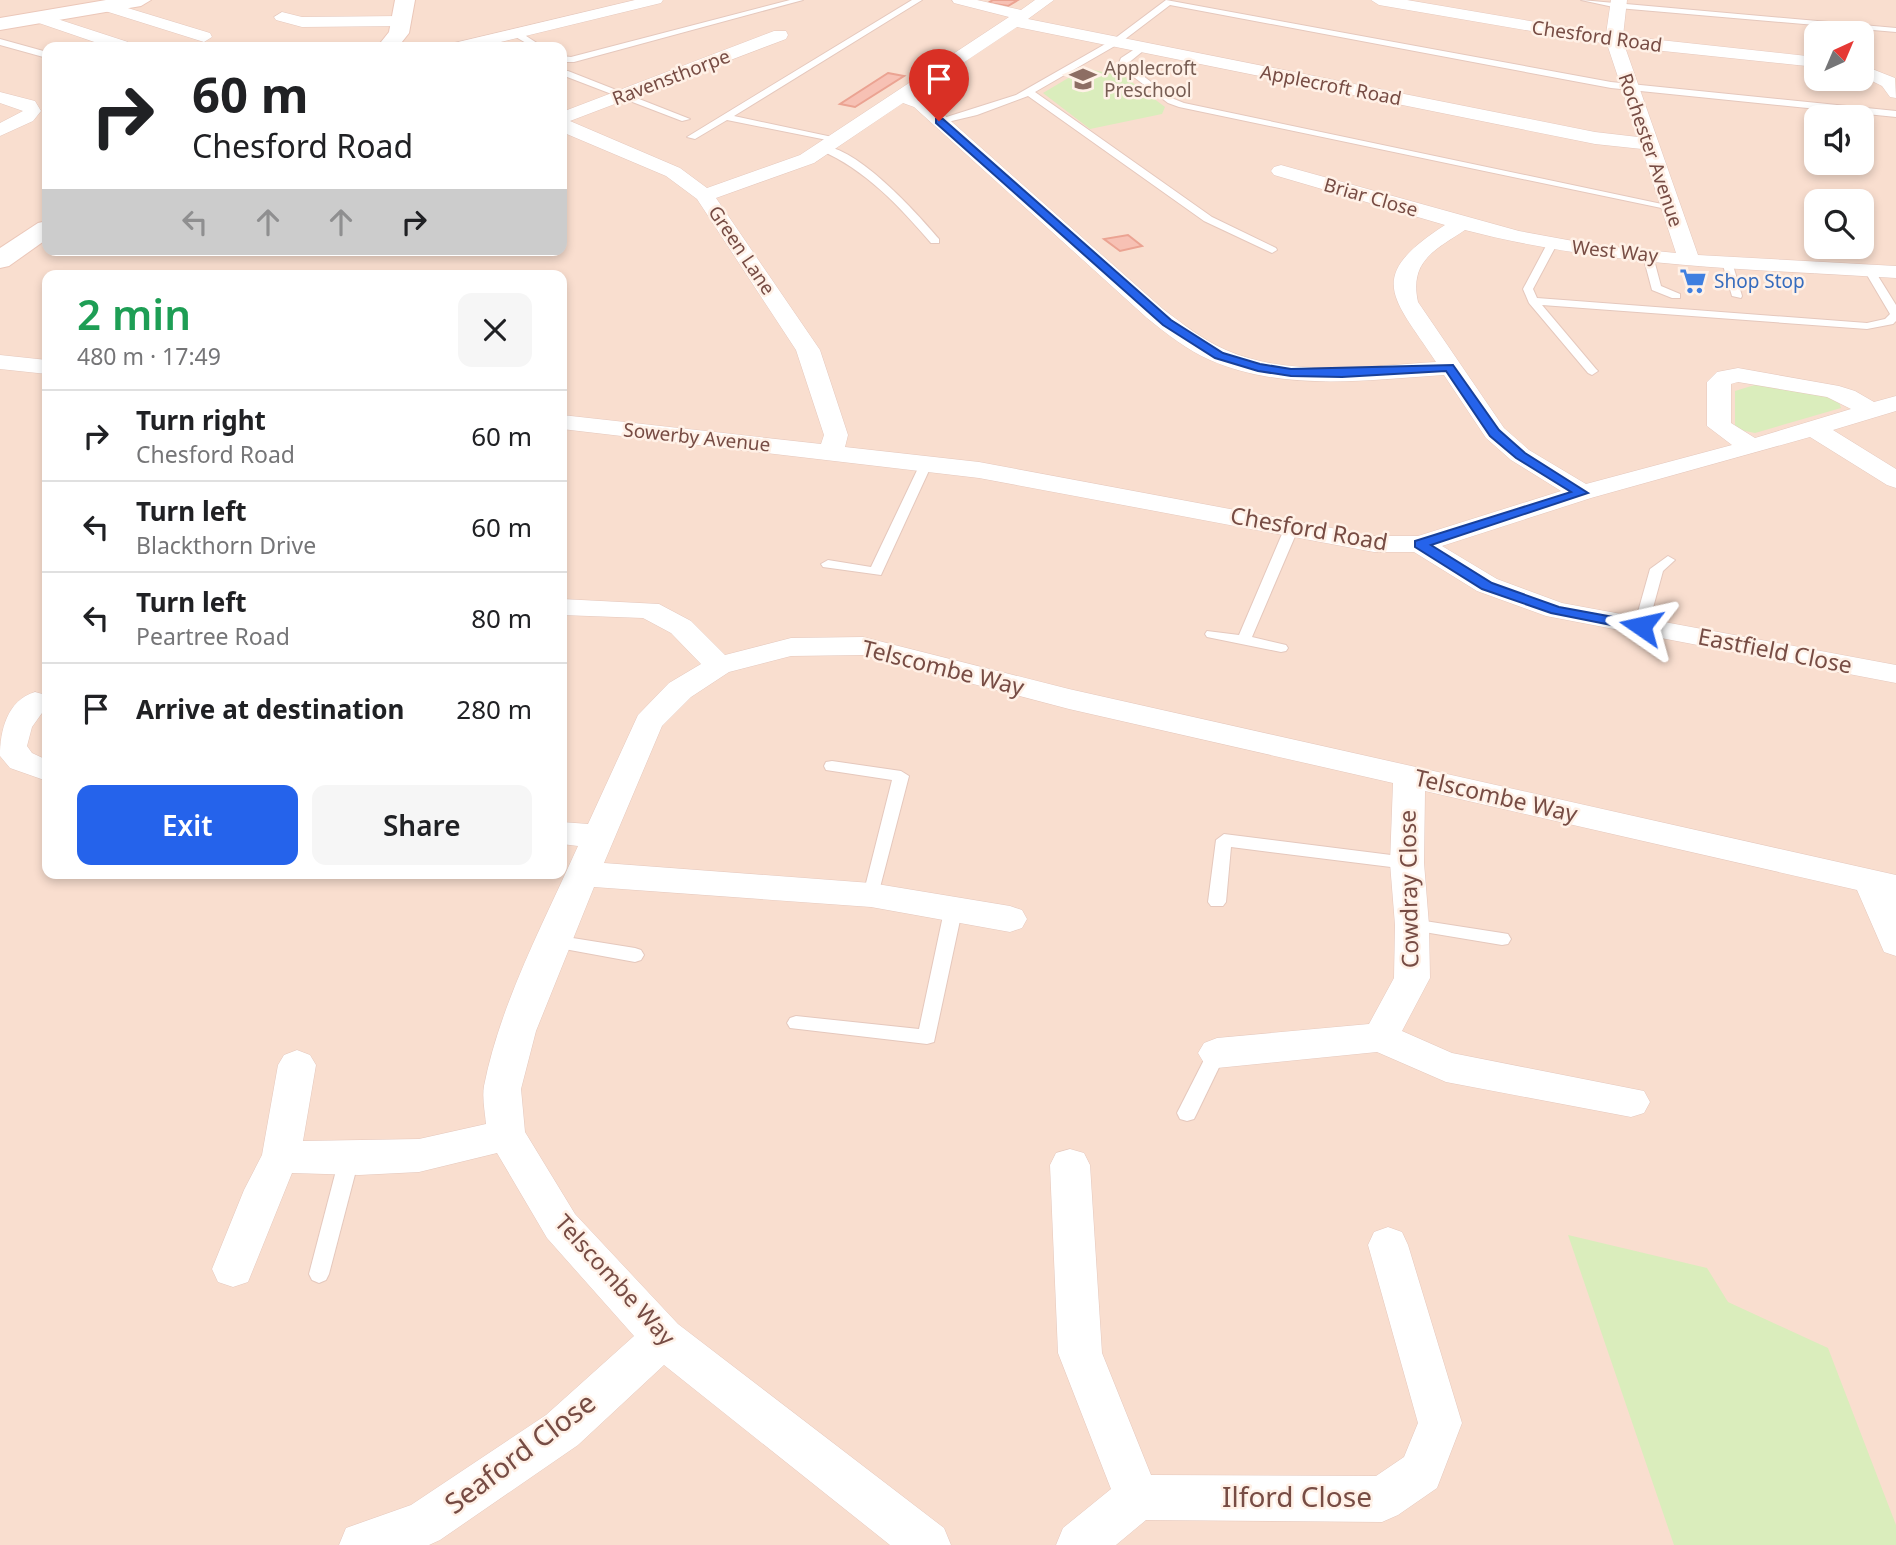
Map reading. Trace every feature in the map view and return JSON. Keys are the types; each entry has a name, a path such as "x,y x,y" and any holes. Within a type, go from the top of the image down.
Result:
{"street":[{"path":"391,42 398,33 405,0"},
{"path":"482,42 655,0"},
{"name":"Applecroft Road","path":"960,0 1019,18 1144,47 1595,138 1649,144"},
{"path":"704,195 795,165 1046,0"},
{"name":"Chesford Road","path":"1379,0 1614,40 1804,61"},
{"path":"0,24 126,2 204,37"},
{"name":"Rochester Avenue","path":"1619,3 1614,40 1689,259"},
{"path":"282,17 302,22 401,21"},
{"path":"39,18 110,42"},
{"name":"Ravensthorpe","path":"567,116 780,36"},
{"path":"1874,75 1889,82 1896,93"},
{"path":"899,96 920,103 1167,323 1219,356 1258,368 1291,373 1449,368"},
{"path":"0,97 29,106 32,111 27,117 0,131"},
{"name":"Green Lane","path":"567,127 673,172 704,195 808,351 836,435 832,451"},
{"name":"Briar Close","path":"1281,171 1462,223"},
{"path":"1462,223 1416,255 1405,271 1402,288 1407,302 1495,433 1520,455 1582,493"},
{"name":"West Way","path":"1462,223 1552,244 1648,256 1896,272"},
{"path":"0,260 42,231"},
{"path":"0,362 42,366"},
{"path":"1752,447 1719,426 1719,382 1725,377 1738,375 1831,391 1884,407"},
{"name":"Chesford Road","path":"832,451 979,470 1374,544 1420,544 1582,493 1752,447 1884,407"},
{"name":"Sowerby Avenue","path":"567,423 832,451"},
{"path":"1812,428 1896,480"},
{"name":"Eastfield Close","path":"1420,544 1487,586 1556,610 1896,674"},
{"path":"567,607 649,610 681,627 719,666"},
{"name":"Telscombe Way","path":"927,1545 663,1338 561,1226 506,1134 502,1088 518,1031 598,836 649,722 680,690 719,666 790,647 863,646 1069,699 1883,885"},
{"path":"34,702 6,736 4,748 6,756 17,765 42,769"},
{"name":"Cowdray Close","path":"1380,1037 1412,978 1412,925 1407,863 1409,776"},
{"path":"567,833 598,836"},
{"path":"584,874 871,895 1010,919"},
{"path":"1883,885 1896,943"},
{"path":"1217,1053 1380,1037 1446,1067 1631,1102"},
{"path":"233,1269 264,1190 281,1156 297,1065"},
{"path":"281,1156 349,1159 407,1157 442,1152 506,1134"},
{"path":"1070,1165 1080,1353 1137,1497 1080,1545"},
{"name":"Ilford Close","path":"1137,1497 1382,1499 1421,1472 1440,1423 1388,1245"},
{"name":"Seaford Close","path":"363,1545 426,1534 562,1430 663,1338"}],"lane":[{"path":"567,60 799,0"},
{"path":"692,137 918,0"},
{"path":"1584,0 1896,30"},
{"path":"939,121 974,113 1029,92 1117,41 1170,1 1611,85 1896,114"},
{"path":"517,34 531,42"},
{"path":"0,42 42,54"},
{"path":"1144,47 1124,60 1122,65 1171,101 1182,105 1671,207"},
{"path":"567,74 685,119"},
{"path":"1029,92 1208,219 1272,250"},
{"path":"727,117 829,144 882,186 935,241"},
{"path":"1552,244 1528,289 1533,301 1592,371"},
{"path":"1648,256 1656,288 1676,296"},
{"path":"1727,262 1737,296"},
{"path":"1533,301 1867,326 1889,322 1896,314 1869,270"},
{"path":"828,564 876,572 926,464"},
{"path":"1244,640 1292,527"},
{"path":"1641,626 1657,569 1668,561"},
{"path":"1212,634 1281,648"},
{"path":"832,766 901,776 871,895"},
{"path":"1217,902 1224,840 1407,863"},
{"path":"796,1023 927,1037 953,911"},
{"path":"1412,925 1502,939"},
{"path":"554,942 635,955"},
{"path":"1187,1113 1217,1053"},
{"path":"319,1274 349,1159"}],"shaded area":[{"path":"0,0 1896,0 1896,1545 0,1545"}],"green space":[{"path":"1085,68 1125,77 1165,107 1162,114 1090,129 1043,93"},
{"path":"1758,384 1838,399 1841,408 1755,433 1735,429 1735,391"},
{"path":"1568,1235 1707,1268 1728,1302 1828,1348 1896,1525 1896,1545 1674,1545"}],"building":[{"path":"993,0 1018,0 1008,6 988,3"},
{"path":"888,73 904,76 855,107 840,104"},
{"path":"1128,235 1142,246 1120,251 1104,239"}],"place":[{"name":"Applecroft Preschool","path":"1083,79"},
{"name":"Shop Stop","path":"1693,281"}],"route":[{"path":"939,121 1167,323 1219,356 1258,368 1291,373 1449,368 1495,433 1520,455 1582,493 1420,544 1487,586 1556,610 1641,626"}]}
